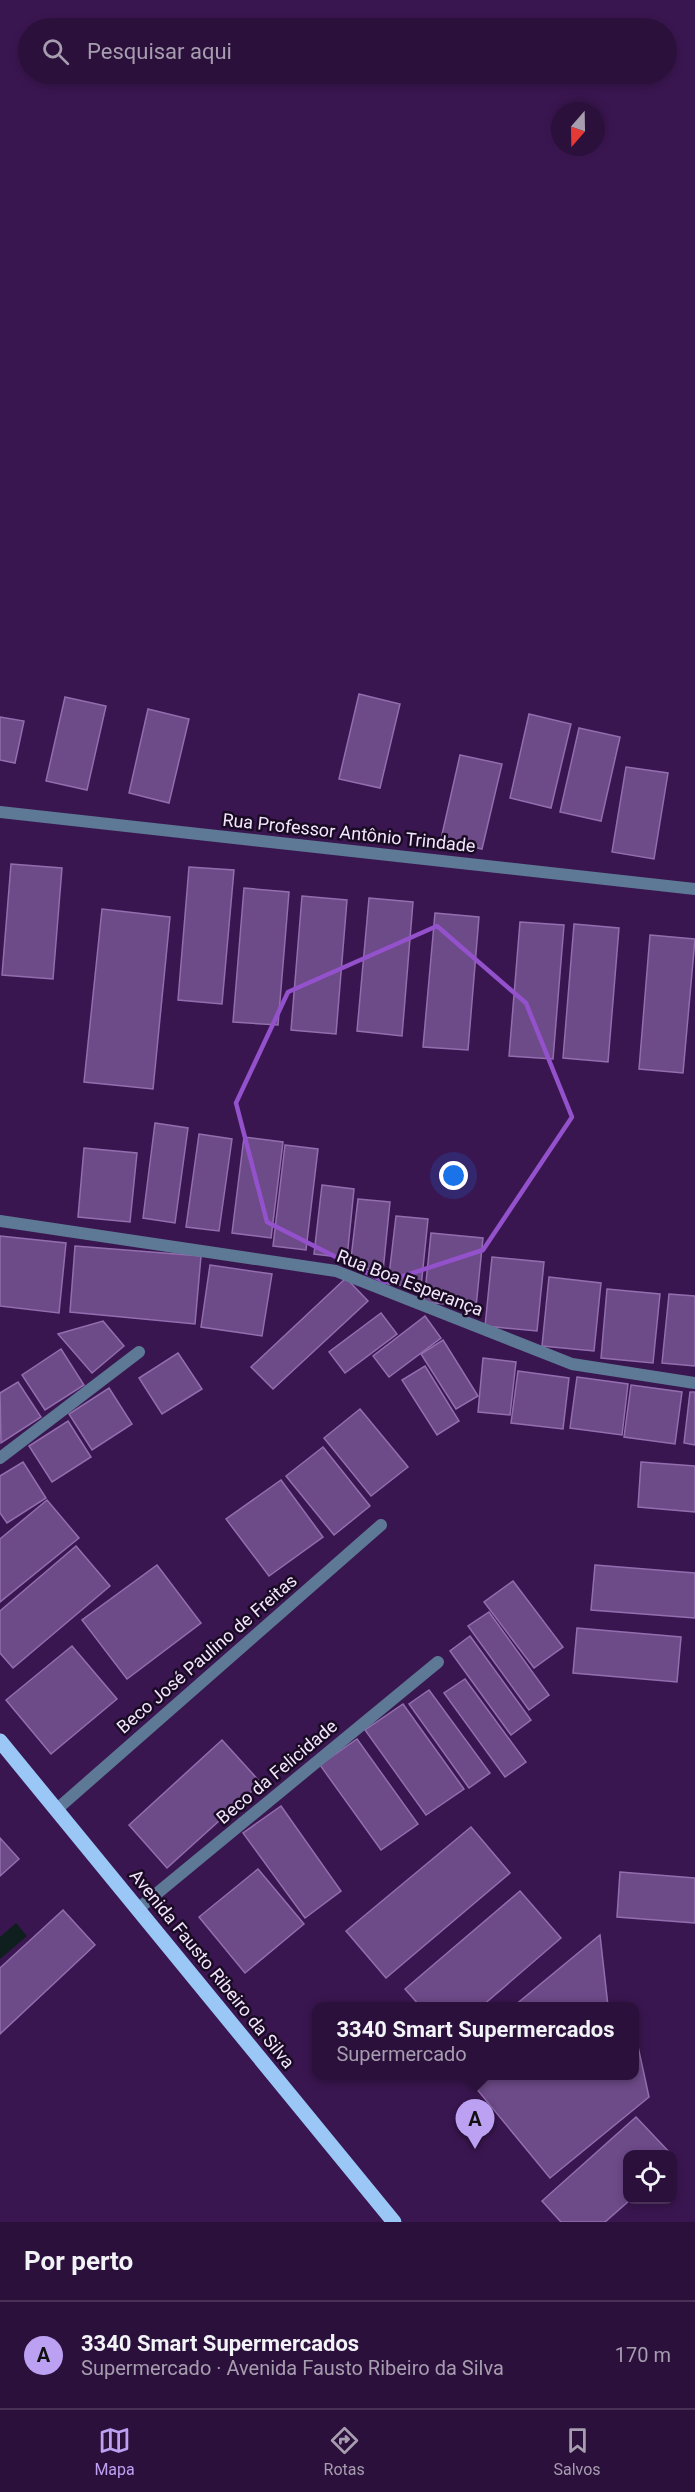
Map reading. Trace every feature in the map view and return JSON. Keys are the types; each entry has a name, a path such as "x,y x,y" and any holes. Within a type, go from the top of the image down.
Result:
{"main road":[{"name":"Avenida Fausto Ribeiro da Silva","path":"0,1741 394,2222"}],"street":[{"name":"Rua Professor Antônio Trindade","path":"0,812 695,889"},
{"name":"Rua Boa Esperança","path":"0,1221 336,1271 572,1364 695,1383"},
{"path":"0,1458 139,1352"},
{"name":"Beco José Paulino de Freitas","path":"56,1810 381,1525"},
{"name":"Beco da Felicidade","path":"138,1909 438,1662"}],"highlighted area":[{"path":"437,926 526,1003 572,1117 483,1250 385,1282 267,1222 236,1103 288,992"}],"shaded area":[{"path":"16,1923 27,1936 0,1959 0,1937"}],"building":[{"path":"359,694 400,704 380,788 339,779"},
{"path":"65,697 106,706 87,790 46,781"},
{"path":"148,709 189,719 169,803 129,793"},
{"path":"529,714 571,724 551,808 510,798"},
{"path":"0,717 24,721 15,763 0,760"},
{"path":"579,728 620,737 601,821 560,812"},
{"path":"460,755 502,764 482,849 441,839"},
{"path":"626,767 668,773 654,859 612,852"},
{"path":"11,864 62,868 53,979 2,975"},
{"path":"189,867 234,870 222,1004 178,1000"},
{"path":"244,888 289,892 278,1025 233,1022"},
{"path":"302,896 347,900 336,1034 291,1030"},
{"path":"369,898 413,902 402,1036 357,1031"},
{"path":"102,909 170,917 153,1089 84,1082"},
{"path":"435,913 479,917 468,1050 423,1047"},
{"path":"520,922 564,925 553,1059 509,1056"},
{"path":"574,924 619,928 608,1062 563,1058"},
{"path":"650,935 695,939 683,1073 639,1069"},
{"path":"155,1123 188,1128 175,1223 143,1218"},
{"path":"199,1134 232,1139 219,1231 186,1227"},
{"path":"244,1137 283,1142 271,1238 232,1233"},
{"path":"285,1145 318,1149 306,1250 273,1246"},
{"path":"84,1148 137,1153 130,1222 78,1217"},
{"path":"322,1185 354,1189 347,1258 314,1254"},
{"path":"358,1199 390,1202 383,1271 350,1267"},
{"path":"396,1216 428,1219 421,1287 388,1284"},
{"path":"431,1233 483,1238 476,1307 424,1302"},
{"path":"0,1236 66,1243 59,1313 0,1306"},
{"path":"75,1246 201,1256 195,1324 70,1312"},
{"path":"492,1257 544,1262 537,1331 485,1326"},
{"path":"210,1265 272,1274 262,1336 201,1327"},
{"path":"549,1277 601,1283 594,1351 542,1346"},
{"path":"346,1278 368,1301 273,1389 251,1367"},
{"path":"607,1289 660,1294 653,1363 601,1358"},
{"path":"669,1294 695,1296 695,1366 662,1363"},
{"path":"381,1313 397,1334 345,1373 329,1352"},
{"path":"425,1316 441,1338 389,1377 373,1356"},
{"path":"103,1321 124,1346 92,1373 58,1334"},
{"path":"443,1340 478,1396 456,1409 421,1354"},
{"path":"61,1349 84,1385 45,1410 22,1375"},
{"path":"178,1353 202,1389 162,1414 139,1378"},
{"path":"483,1358 516,1362 510,1415 478,1412"},
{"path":"425,1366 459,1421 437,1435 402,1380"},
{"path":"518,1371 569,1378 563,1429 511,1423"},
{"path":"577,1377 628,1384 622,1435 570,1428"},
{"path":"18,1382 41,1417 1,1443 0,1393"},
{"path":"631,1385 682,1392 675,1444 624,1437"},
{"path":"109,1388 132,1424 92,1450 69,1414"},
{"path":"690,1392 695,1392 695,1445 684,1443"},
{"path":"360,1409 408,1467 371,1496 324,1438"},
{"path":"68,1421 91,1457 52,1482 29,1446"},
{"path":"323,1447 370,1506 334,1535 286,1476"},
{"path":"23,1462 46,1498 7,1523 0,1513 0,1476"},
{"path":"641,1462 695,1466 695,1512 638,1507"},
{"path":"281,1480 323,1537 269,1576 226,1519"},
{"path":"47,1500 79,1538 0,1602 0,1539"},
{"path":"76,1546 110,1586 13,1668 0,1653 0,1611"},
{"path":"157,1565 201,1623 127,1679 82,1620"},
{"path":"595,1565 695,1573 695,1618 591,1610"},
{"path":"513,1581 563,1647 534,1668 484,1602"},
{"path":"489,1612 549,1695 529,1710 468,1626"},
{"path":"577,1628 681,1637 677,1682 573,1673"},
{"path":"470,1636 531,1720 511,1735 450,1651"},
{"path":"72,1646 117,1699 51,1754 6,1700"},
{"path":"465,1679 526,1762 505,1777 444,1693"},
{"path":"429,1690 490,1773 469,1788 409,1704"},
{"path":"403,1704 464,1789 426,1815 365,1730"},
{"path":"357,1739 418,1824 381,1850 320,1765"},
{"path":"222,1740 261,1783 167,1868 129,1825"},
{"path":"281,1806 341,1891 305,1918 243,1833"},
{"path":"471,1827 510,1873 386,1978 346,1931"},
{"path":"0,1838 19,1859 0,1876"},
{"path":"258,1869 304,1924 245,1973 199,1917"},
{"path":"620,1872 695,1878 695,1923 617,1917"},
{"path":"520,1891 561,1938 487,2002 416,2002 405,1989"},
{"path":"63,1910 95,1945 0,2034 0,1968"},
{"path":"600,1935 608,2002 519,2002"},
{"path":"639,2051 649,2097 550,2178 469,2080 639,2080"},
{"path":"636,2117 667,2150 623,2150 623,2204 625,2204 605,2222 561,2222 542,2201"}],"place":[{"name":"3340 Smart Supermercados","path":"475,2149"}]}
